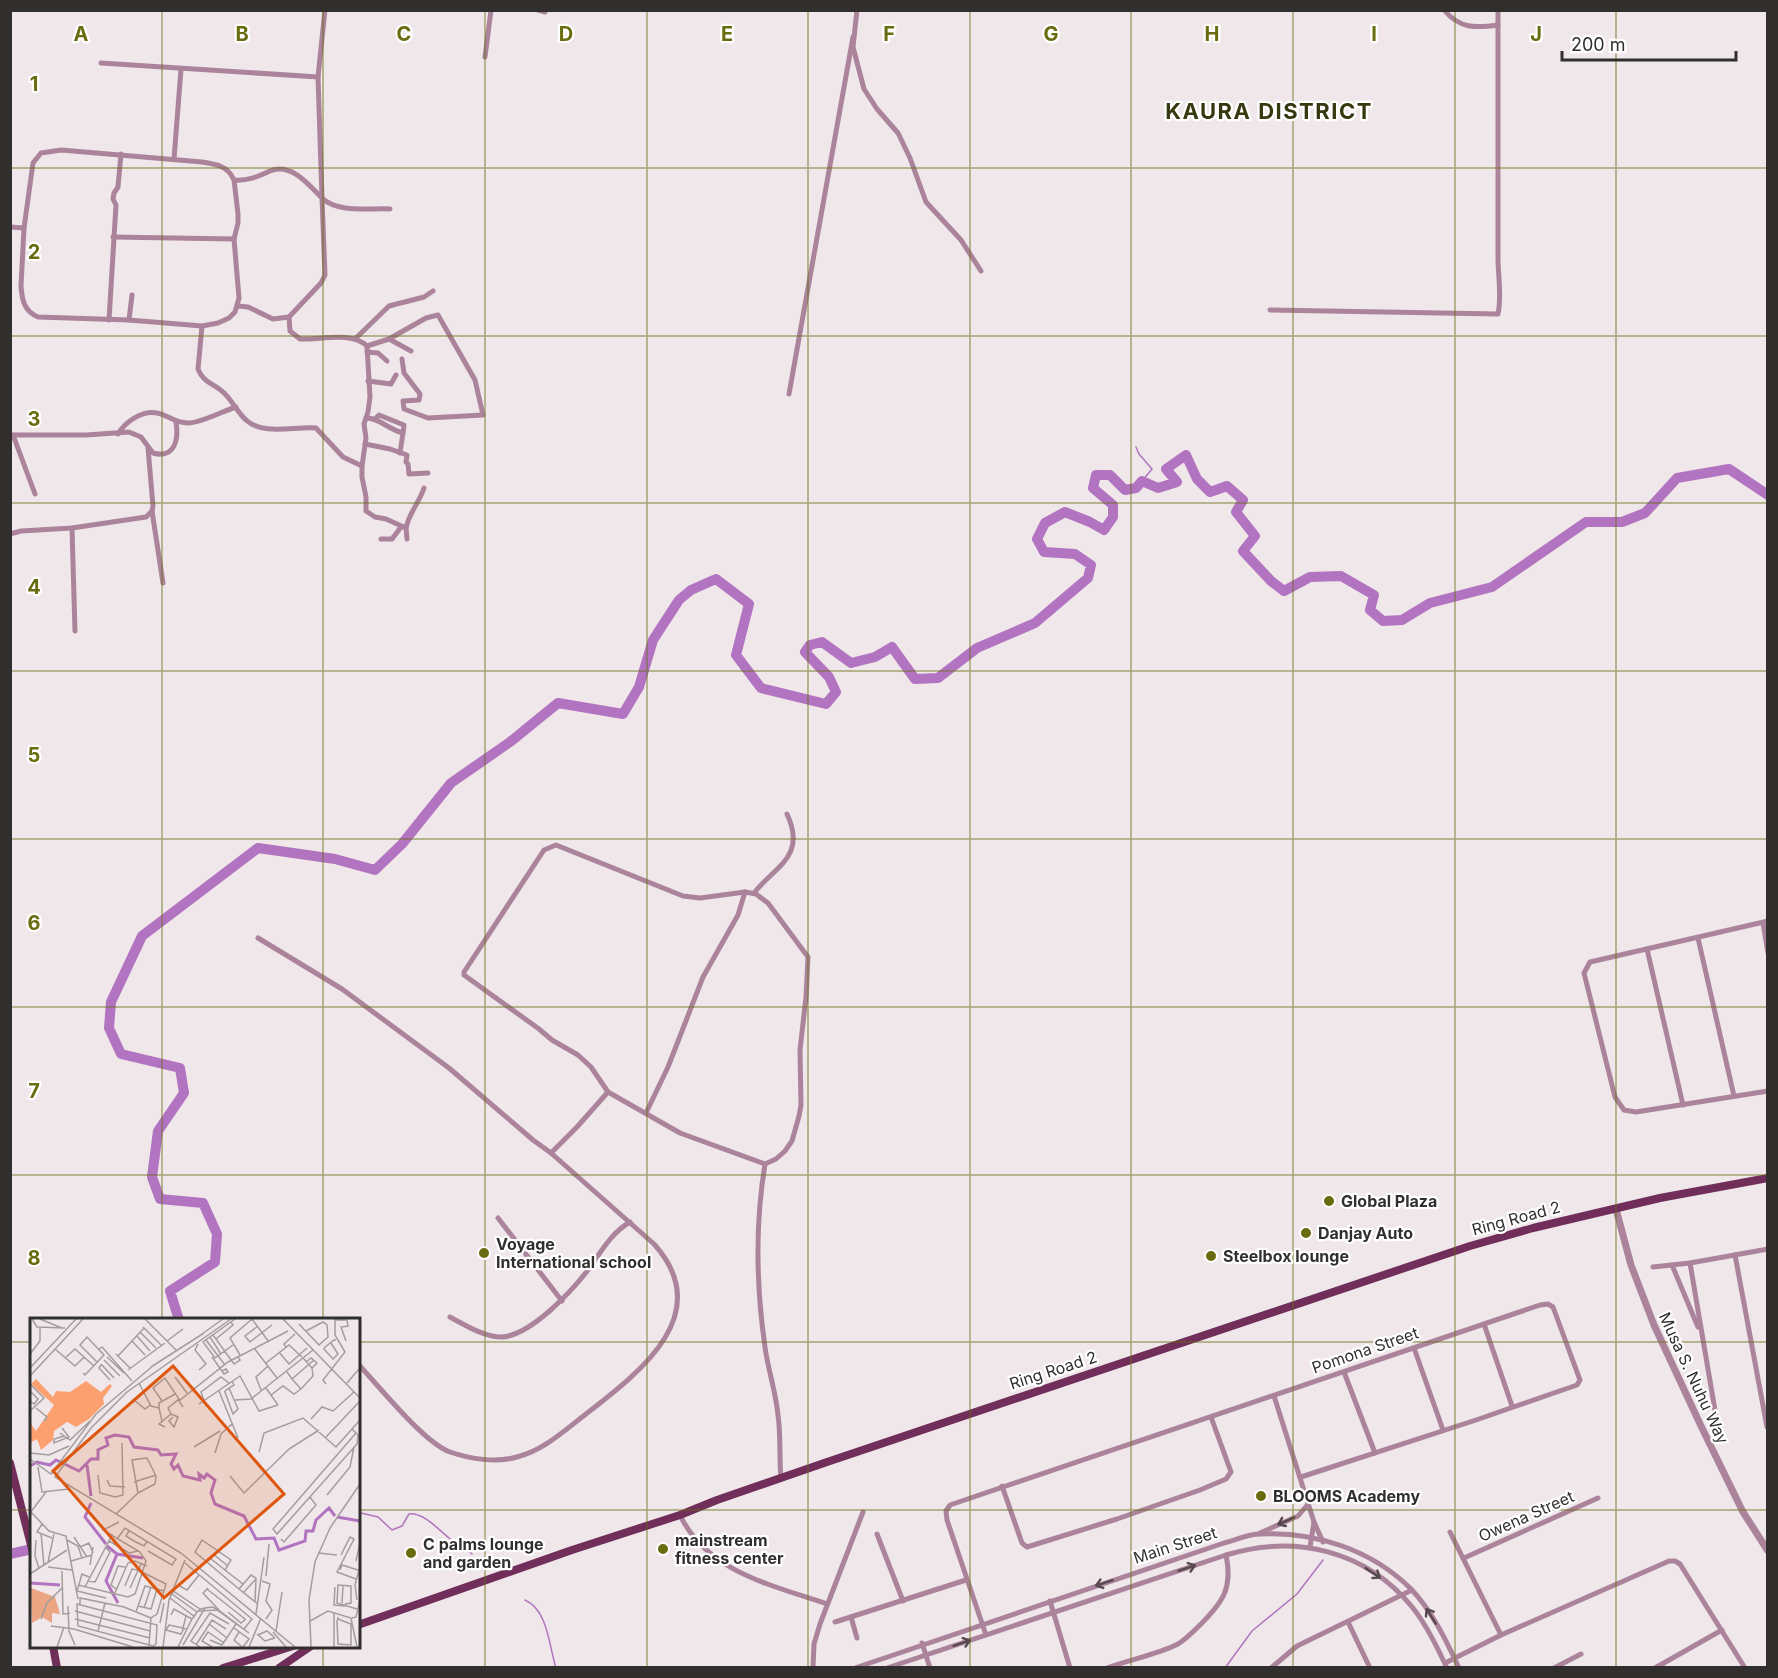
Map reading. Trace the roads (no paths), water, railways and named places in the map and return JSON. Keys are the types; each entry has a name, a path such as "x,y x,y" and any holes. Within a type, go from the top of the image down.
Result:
{"main road":[{"name":"Ring Road 2","path":"360,1624 680,1515 717,1500 1412,1265 1523,1231 1767,1178"},
{"path":"10,1463 30,1545"},
{"path":"53,1648 57,1668"},
{"path":"223,1668 252,1664 291,1648"},
{"path":"279,1668 309,1648"}],"street":[{"path":"238,306 248,307 273,319 289,317 321,283 325,275 318,77 325,10"},
{"path":"485,57 491,10"},
{"path":"538,10 545,12"},
{"path":"789,394 857,10"},
{"path":"1444,10 1462,26 1475,28 1498,25"},
{"path":"1270,310 1498,314 1501,293 1498,285 1498,10"},
{"path":"853,38 853,47 864,90 898,134 910,158 926,202 961,240 981,270"},
{"path":"102,63 318,77"},
{"path":"174,159 181,69"},
{"path":"61,150 122,154 222,166 228,170 234,180 238,223 234,239 238,306 229,318 202,326 129,320 38,317 29,312 21,296 21,286 24,228 33,163 41,153 61,150"},
{"path":"109,320 116,205 112,199 118,187 122,154"},
{"path":"234,180 255,178 283,168 304,180 328,204 390,208"},
{"path":"10,227 24,228"},
{"path":"113,237 234,239"},
{"path":"354,339 389,306 424,297 433,291"},
{"path":"129,320 132,295"},
{"path":"367,349 426,318 438,315 475,380 483,415 428,418 404,409 403,401 419,400 420,394 404,374 402,359"},
{"path":"289,317 290,331 300,339 354,339 387,361"},
{"path":"202,326 198,369 200,375 224,392 247,421 254,426 268,429 316,428 343,457 362,466"},
{"path":"388,339 411,351"},
{"path":"367,349 370,397 364,424 366,438 362,466 366,511 375,517 386,519 403,527 407,539"},
{"path":"368,381 391,384 396,375"},
{"path":"118,434 126,423 145,413 158,413 176,422 190,423 236,407"},
{"path":"366,418 386,416 404,425 400,453"},
{"path":"148,448 157,454 169,453 174,448 176,422"},
{"path":"35,494 12,435 136,433 148,448 152,511 163,582"},
{"path":"365,444 406,455 409,474 428,473"},
{"path":"381,539 392,538 403,527 420,500 424,488"},
{"path":"10,534 138,520 146,518 152,511"},
{"path":"72,528 75,631"},
{"path":"753,893 788,858 791,850 792,830 786,814"},
{"path":"556,845 692,898 753,893 768,903 808,957 800,1050 801,1105 799,1116 792,1141 785,1151 776,1159 765,1164 680,1133 608,1092 591,1067 578,1055 552,1040 464,974 544,850 556,845"},
{"path":"646,1113 668,1067 703,977 738,915 745,892"},
{"path":"1767,953 1765,922 1590,962 1584,973 1615,1097 1620,1107 1636,1112 1767,1090"},
{"path":"258,938 322,975 449,1068 630,1222 665,1255 674,1270 679,1301 676,1317 668,1334 641,1370 542,1447 520,1457 505,1460 474,1457 449,1451 436,1444 421,1432 360,1366"},
{"path":"1698,938 1734,1096"},
{"path":"1647,949 1683,1105"},
{"path":"551,1153 608,1092"},
{"path":"765,1164 758,1231 758,1295 765,1350 778,1413 781,1479"},
{"name":"Musa S. Nuhu Way","path":"1616,1209 1631,1265 1654,1325 1739,1503 1767,1551"},
{"path":"498,1218 562,1301"},
{"path":"450,1317 487,1334 503,1337 521,1330 562,1301 614,1234 630,1222"},
{"path":"1653,1267 1690,1263 1767,1249"},
{"path":"1735,1255 1767,1427"},
{"path":"1690,1263 1718,1428"},
{"path":"1672,1265 1702,1336"},
{"name":"Pomona Street","path":"986,1635 947,1520 947,1508 950,1505 1540,1305 1551,1305 1580,1380 1573,1387 1301,1477"},
{"path":"1484,1324 1512,1406"},
{"path":"1414,1348 1443,1430"},
{"path":"1344,1372 1375,1453"},
{"path":"1274,1396 1314,1522 1323,1540 1323,1549"},
{"path":"1002,1486 1025,1546 1030,1547 1106,1523 1200,1490 1228,1477 1231,1472 1211,1417"},
{"name":"Owena Street","path":"1464,1558 1598,1498"},
{"path":"1259,1534 1298,1516 1309,1503"},
{"path":"813,1668 814,1644 863,1512"},
{"path":"680,1515 701,1546 732,1569 753,1579 827,1604"},
{"path":"1310,1547 1314,1522"},
{"path":"1450,1532 1501,1635"},
{"path":"876,1534 903,1601"},
{"name":"Main Street","path":"855,1668 982,1623 1224,1543 1259,1534 1323,1540 1367,1557 1388,1569 1412,1590 1432,1616 1459,1668"},
{"name":"Main Street","path":"887,1668 1226,1555 1266,1547 1292,1546 1323,1549 1366,1568 1402,1596 1422,1620 1446,1665"},
{"path":"1107,1668 1178,1644 1197,1628 1224,1597 1228,1581 1226,1555"},
{"path":"1446,1665 1501,1635 1669,1561 1675,1561 1680,1564 1745,1668"},
{"path":"835,1622 966,1580"},
{"path":"1271,1668 1297,1646 1412,1590"},
{"path":"1050,1601 1070,1668"},
{"path":"851,1617 857,1638"},
{"path":"1348,1622 1370,1668"},
{"path":"1658,1667 1722,1630"},
{"path":"922,1643 930,1668"},
{"path":"891,1654 894,1665"},
{"path":"1554,1668 1581,1654"}],"waterway":[{"path":"1136,447 1152,469 1142,481"},
{"path":"178,1318 170,1291 215,1262 217,1234 203,1203 160,1199 152,1177 158,1131 184,1093 180,1068 121,1054 109,1028 111,1002 142,936 258,848 335,859 375,870 402,844 451,783 510,742 558,703 623,714 639,687 653,640 679,600 691,590 716,579 749,604 736,655 761,688 826,704 836,692 829,677 805,652 810,645 822,642 851,663 875,657 892,647 915,679 938,678 977,648 1035,623 1088,578 1091,565 1075,554 1044,552 1037,539 1045,523 1065,512 1104,530 1113,517 1113,505 1093,488 1096,475 1110,475 1125,490 1136,488 1142,481 1158,488 1177,482 1166,469 1186,455 1197,479 1210,492 1227,486 1243,500 1236,512 1255,536 1243,551 1271,581 1284,591 1310,577 1341,576 1374,595 1370,610 1383,621 1402,620 1430,603 1492,587 1586,522 1622,522 1645,513 1677,478 1729,469 1768,495"},
{"path":"360,1512 378,1517 392,1530 402,1526 409,1514 420,1516 472,1554"},
{"path":"10,1554 30,1549"},
{"path":"1225,1668 1252,1631 1297,1594 1323,1560"},
{"path":"525,1600 533,1605 543,1620 556,1668"}],"place":[{"name":"Global Plaza","path":"1329,1201"},
{"name":"Danjay Auto","path":"1306,1233"},
{"name":"Voyage International school","path":"484,1253"},
{"name":"Steelbox lounge","path":"1211,1256"},
{"name":"BLOOMS Academy","path":"1261,1496"},
{"name":"mainstream fitness center","path":"663,1549"},
{"name":"C palms lounge and garden","path":"411,1553"}],"district":[{"name":"KAURA DISTRICT","path":"1269,111"}]}
